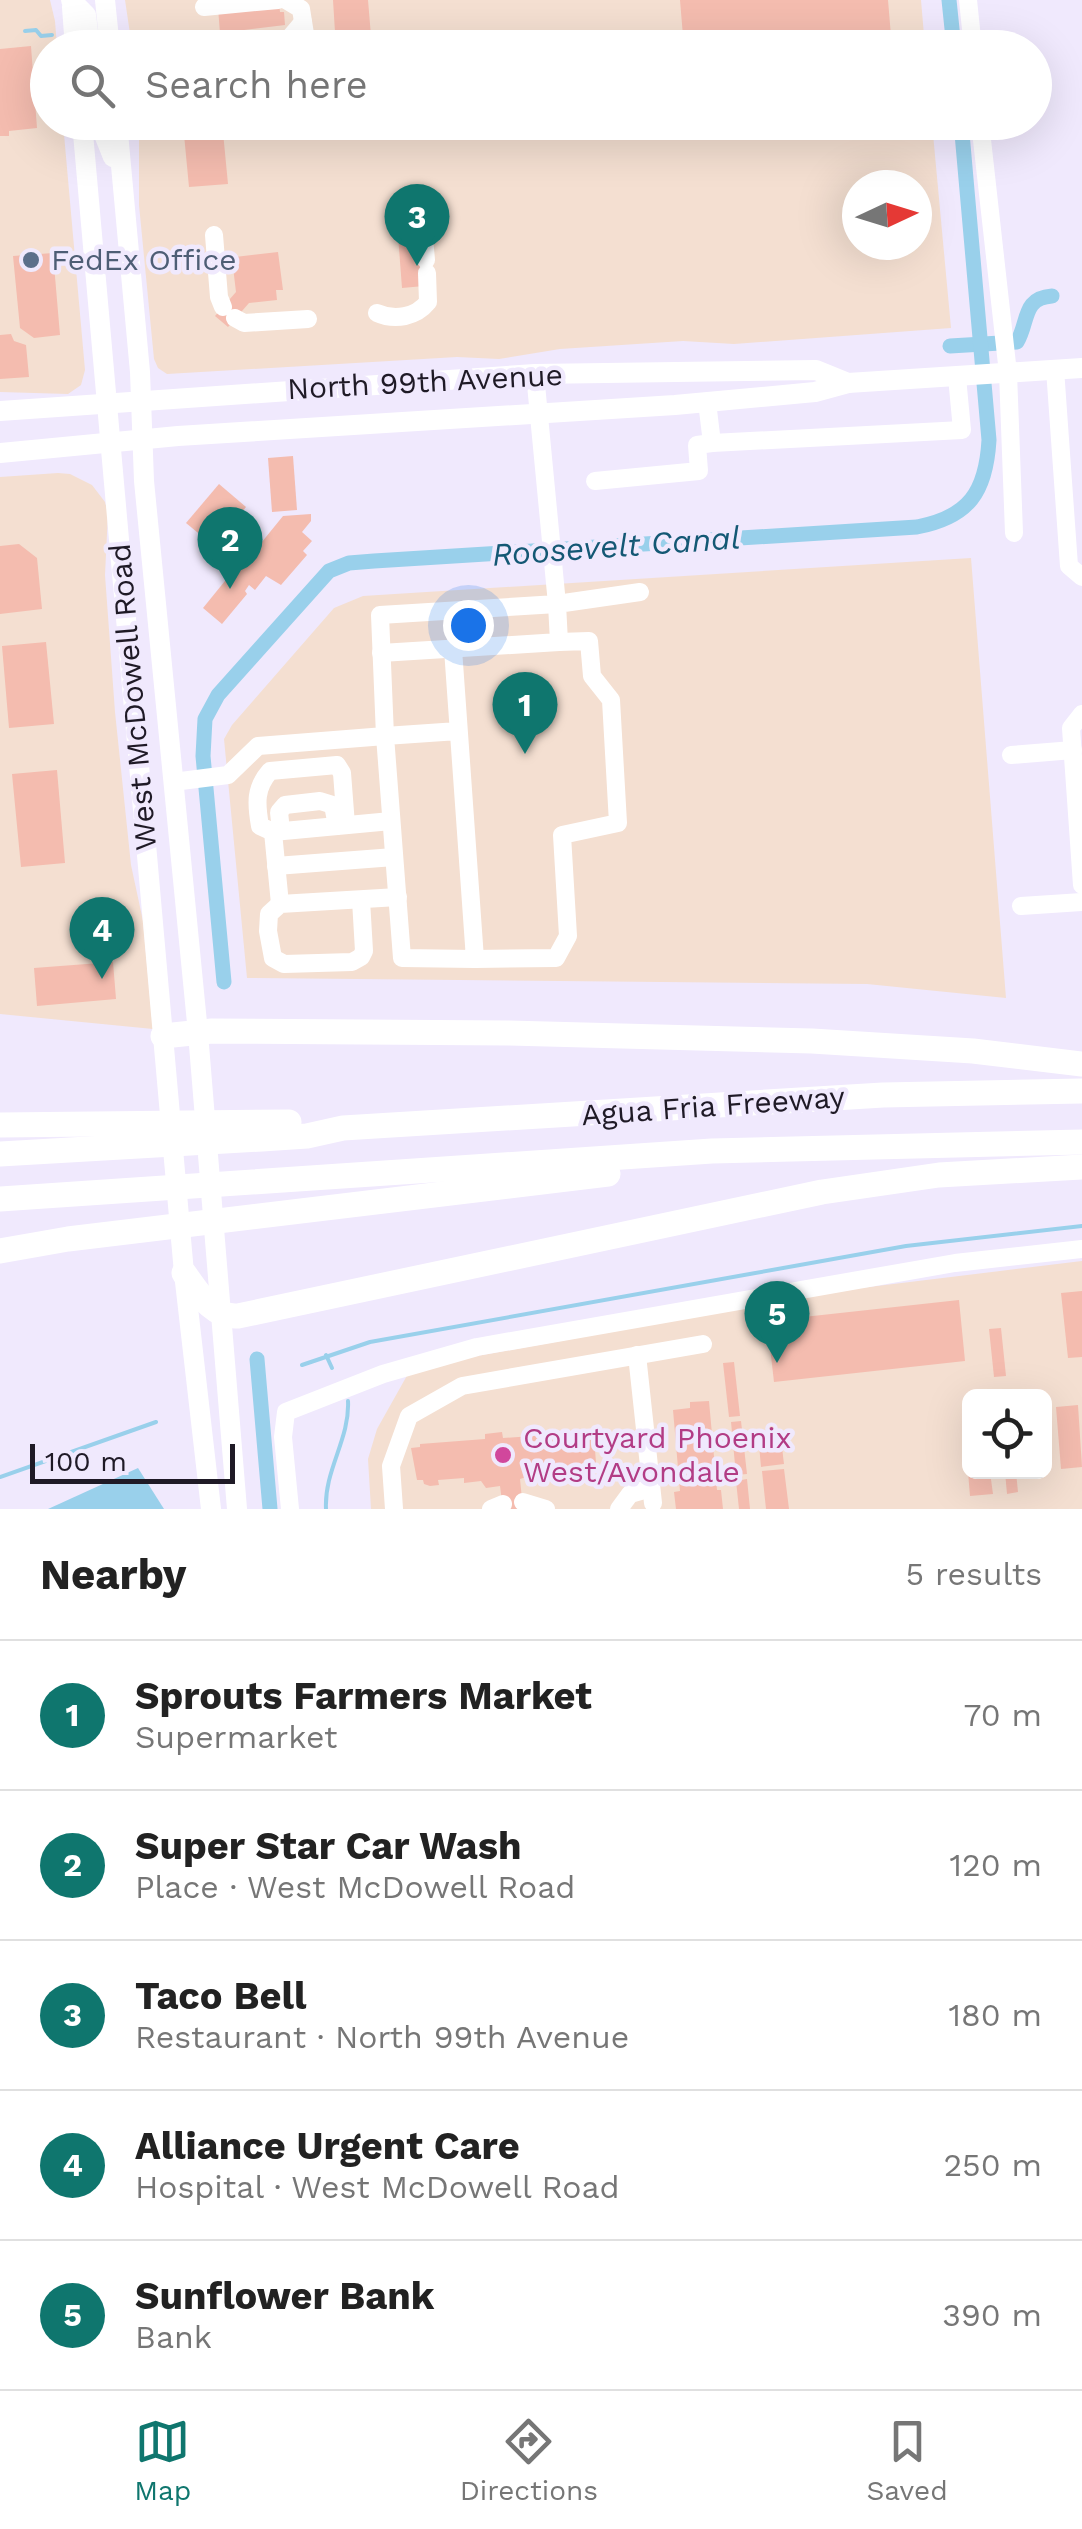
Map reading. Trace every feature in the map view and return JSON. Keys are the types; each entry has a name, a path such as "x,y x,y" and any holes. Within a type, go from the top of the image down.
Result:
{"highway":[{"path":"163,1036 508,1033 812,1041 973,1051 1082,1064"},
{"name":"Agua Fria Freeway","path":"120,1137 262,1131 307,1122 343,1128 883,1096 1082,1092"},
{"path":"0,1125 120,1137"},
{"path":"0,1154 120,1137"},
{"name":"Agua Fria Freeway","path":"796,1151 1082,1142"},
{"path":"0,1199 712,1150 796,1151"},
{"path":"0,1251 537,1180 711,1164 796,1151"},
{"path":"184,1272 212,1308 222,1315 238,1316 822,1192 940,1175 1082,1167"}],"main road":[{"path":"71,0 74,30"},
{"path":"71,0 86,15 88,30"},
{"path":"106,0 108,30"},
{"name":"West McDowell Road","path":"84,140 184,1272 211,1509"},
{"path":"106,140 122,178"},
{"name":"West McDowell Road","path":"119,140 237,1509"},
{"name":"North 99th Avenue","path":"0,453 815,392 848,383 966,376 1004,359 1055,370 1082,368"},
{"name":"North 99th Avenue","path":"0,412 140,399 536,374 816,370 848,383"}],"lane":[{"path":"204,7 278,0"},
{"path":"286,0 298,6 303,30"},
{"path":"968,0 971,30"},
{"path":"296,30 303,22"},
{"path":"982,140 1004,359 1014,533"},
{"path":"377,313 388,317 418,312 428,302 423,226 406,211"},
{"path":"214,235 218,297 229,313 244,323 308,319"},
{"path":"1055,370 1069,566 1082,578"},
{"path":"536,374 559,642"},
{"path":"595,481 700,472 697,445 962,430 966,376"},
{"path":"707,402 712,443"},
{"path":"382,654 589,641 592,676 611,700 618,823 562,836 568,936 556,958 402,958 385,736 380,615 558,604 640,592"},
{"path":"452,649 475,958"},
{"path":"1081,717 1071,728 1082,885"},
{"path":"173,782 228,775 258,746 458,730"},
{"path":"1011,754 1073,750"},
{"path":"346,825 338,765 270,770 260,783 256,805 260,826 277,832 391,821"},
{"path":"280,904 277,832 279,812 284,805 320,801 333,805 346,825"},
{"path":"276,866 394,857"},
{"path":"361,900 362,957 352,962 284,964 273,958 269,914 280,904 398,897"},
{"path":"1021,906 1082,902"},
{"path":"290,1509 283,1438 286,1412 382,1374 477,1348 622,1320 955,1263 1082,1249"},
{"path":"394,1509 391,1466 409,1416 462,1386 703,1344"},
{"path":"619,1509 630,1494 652,1496 637,1355"},
{"path":"523,1502 546,1509"}],"shaded area":[{"path":"0,0 50,0 56,30 30,30 30,140 65,140 85,370 81,385 68,394 0,392"},
{"path":"125,0 921,0 924,30 129,30"},
{"path":"139,140 934,140 951,328 734,344 683,341 560,349 499,359 457,357 167,374 158,368 139,205"},
{"path":"70,474 92,485 108,513 105,575 115,712 153,1029 0,1014 0,477"},
{"path":"971,558 1006,998 867,984 247,978 224,739 334,608 363,596"},
{"path":"1082,1261 1082,1509 371,1509 368,1459 377,1429 409,1372 422,1366 836,1291"}],"water":[{"path":"138,1468 164,1509 48,1509"}],"building":[{"path":"333,0 368,0 370,30 335,30"},
{"path":"680,0 888,0 890,30 682,30"},
{"path":"279,4 285,25 220,30 218,8"},
{"path":"30,46 30,129 9,131 9,136 0,136 0,49"},
{"path":"185,140 224,140 228,184 189,187"},
{"path":"398,235 420,237 432,259 433,273 424,286 402,288"},
{"path":"278,252 283,290 276,290 277,300 249,303 228,327 215,316 236,292 235,257"},
{"path":"53,253 60,335 34,338 20,328 13,256"},
{"path":"11,334 14,341 26,345 29,377 0,379 0,335"},
{"path":"293,456 297,510 272,512 268,458"},
{"path":"219,484 246,507 214,546 186,523"},
{"path":"311,514 311,521 302,532 312,541 303,551 307,555 281,585 266,576 255,590 249,585 247,594 222,624 203,608 229,576 222,571 242,545 253,553 283,516"},
{"path":"19,544 37,558 42,609 0,614 0,546"},
{"path":"46,642 54,724 9,728 2,646"},
{"path":"57,770 65,863 21,867 12,774"},
{"path":"113,962 116,999 37,1006 34,968"},
{"path":"1082,1291 1082,1357 1068,1358 1061,1293"},
{"path":"959,1300 965,1361 774,1382 767,1321"},
{"path":"1001,1328 1006,1376 994,1377 989,1329"},
{"path":"734,1362 740,1416 729,1417 723,1363"},
{"path":"709,1401 717,1490 721,1490 723,1509 676,1509 674,1492 680,1491 673,1410 690,1408 690,1402"},
{"path":"1078,1405 1082,1467 1061,1469 1056,1407"},
{"path":"741,1421 747,1474 736,1475 731,1422"},
{"path":"780,1431 784,1464 761,1467 758,1434"},
{"name":"Courtyard Phoenix West/Avondale","path":"502,1432 503,1438 588,1432 588,1437 594,1436 596,1463 582,1470 549,1470 520,1479 523,1509 503,1509 500,1486 486,1488 481,1481 464,1483 464,1478 438,1480 439,1485 430,1486 417,1480 411,1448 485,1439 485,1434"},
{"path":"784,1469 789,1509 766,1509 762,1471"},
{"path":"747,1479 750,1509 739,1509 736,1481"},
{"path":"969,1479 991,1479 993,1494 970,1496"},
{"path":"1006,1479 1017,1479 1018,1492 1007,1494"}],"waterway":[{"name":"Roosevelt Canal","path":"949,0 952,30"},
{"path":"25,31 30,31"},
{"name":"Roosevelt Canal","path":"224,982 203,756 205,719 218,695 329,571 349,563 374,561 917,527 950,516 971,499 984,474 989,440 963,140"},
{"path":"950,346 1017,342 1031,306 1052,296"},
{"path":"302,1365 370,1342 906,1246 1082,1226"},
{"path":"326,1355 332,1368"},
{"name":"Roosevelt Canal","path":"257,1359 270,1509"},
{"path":"326,1509 348,1401"},
{"path":"0,1477 156,1422"}],"place":[{"name":"FedEx Office","path":"31,260"},
{"name":"Taco Bell","path":"417,266"},
{"name":"Super Star Car Wash","path":"230,589"},
{"name":"Sprouts Farmers Market","path":"525,754"},
{"name":"Alliance Urgent Care","path":"102,979"},
{"name":"Sunflower Bank","path":"777,1363"},
{"name":"Courtyard Phoenix West/Avondale","path":"503,1455"}]}
